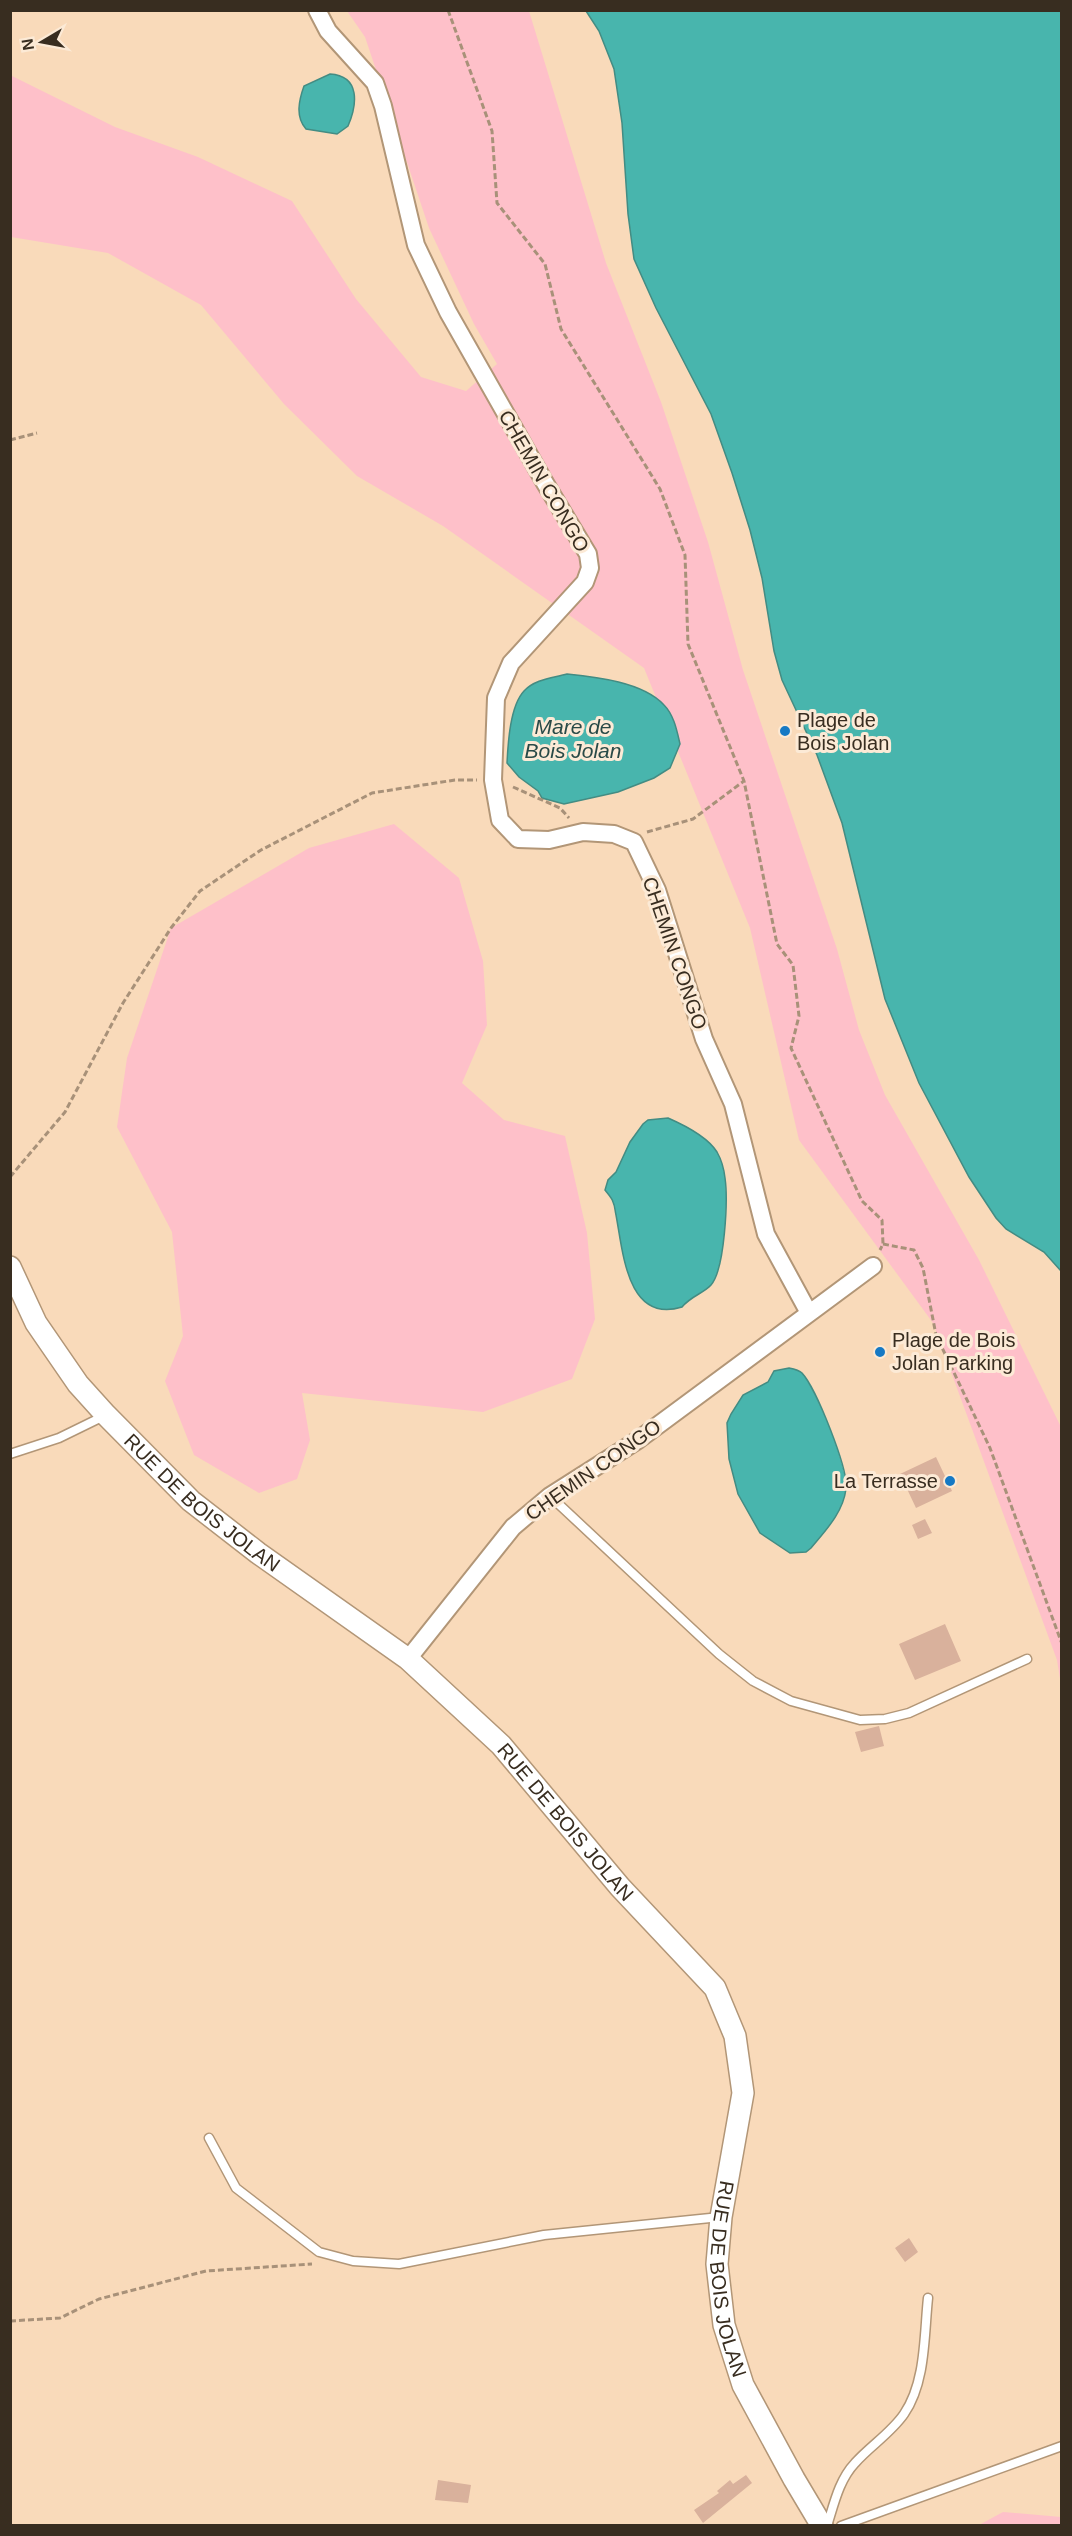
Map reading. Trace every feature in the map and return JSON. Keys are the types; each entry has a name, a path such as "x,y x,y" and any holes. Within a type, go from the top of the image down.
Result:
{"street":[{"name":"CHEMIN CONGO","path":"317,10 328,31 375,83 383,106 416,246 448,312 544,483 588,554 590,568 585,582 511,663 496,698 493,780 500,820 518,839 549,840 583,832 614,834 634,842 657,890 704,1039 733,1104 766,1234 809,1313"},
{"name":"CHEMIN CONGO","path":"408,1659 513,1527 550,1496 638,1440 873,1266"},
{"name":"RUE DE BOIS JOLAN","path":"10,1267 36,1323 78,1384 106,1415 191,1501 258,1553 408,1659 501,1745 620,1887 715,1988 735,2036 743,2093 721,2217 717,2264 724,2325 740,2375 794,2479 822,2526"}],"lane":[{"path":"10,1454 59,1437 106,1415"},
{"path":"550,1496 719,1654 753,1681 790,1701 860,1720 885,1719 909,1713 1027,1659"},
{"path":"209,2138 236,2188 319,2252 353,2261 399,2264 544,2235 721,2217"},
{"path":"827,2526 842,2482 854,2464 904,2413 913,2397 919,2379 928,2298"},
{"path":"841,2526 1062,2446"}],"path":[{"path":"448,10 492,131 497,203 545,264 561,329 660,489 685,555 688,644 744,781 777,944 793,965 799,1016 791,1048 862,1201 882,1220 883,1244 914,1250 923,1268 936,1335 990,1448 1062,1644"},
{"path":"10,440 37,433"},
{"path":"10,1177 65,1112 123,1003 171,928 200,891 261,850 372,793 455,780 493,780 560,808 583,832"},
{"path":"634,842 648,831 693,819 744,781"},
{"path":"10,2321 60,2318 99,2299 206,2271 319,2264"}],"shaded area":[{"path":"347,11 529,11 606,263 661,402 708,542 743,670 837,949 859,1030 885,1095 979,1260 1061,1427 1061,1685 1057,1660 933,1323 799,1140 750,928 644,668 443,526 357,476 284,404 201,305 108,253 11,237 10,75 115,127 198,157 292,201 356,299 421,377 466,391 497,364 474,324 429,228 365,37"},
{"path":"394,824 459,878 483,961 487,1025 462,1083 504,1120 565,1136 587,1233 595,1319 572,1379 483,1412 302,1393 310,1440 297,1479 259,1493 194,1455 165,1381 183,1336 172,1232 117,1127 127,1058 171,928 309,848"},
{"path":"1003,2512 1061,2517 1061,2525 979,2525"}],"water":[{"path":"586,11 1061,11 1061,1271 1044,1252 1006,1229 969,1177 919,1083 885,999 842,823 817,755 782,680 774,651 762,578 732,473 711,414 656,308 634,259 628,214 622,123 614,69 599,31"},
{"path":"330,74 347,80 354,93 353,109 348,126 337,134 306,129 299,114 304,86"},
{"name":"Mare de Bois Jolan","path":"567,674 605,679 632,686 655,697 664,705 673,718 680,744 670,768 654,778 618,792 564,804 542,798 538,791 519,777 507,763 511,725 519,698 528,687 539,681"},
{"path":"668,1118 701,1136 713,1146 725,1175 726,1201 722,1250 716,1277 711,1285 682,1307 664,1309 649,1305 639,1295 631,1281 625,1265 614,1205 605,1190 608,1180 616,1172 630,1142 643,1124 648,1120"},
{"path":"789,1368 802,1373 815,1395 837,1448 846,1479 846,1489 841,1506 827,1528 806,1552 790,1553 760,1533 738,1494 729,1459 727,1423 743,1395 768,1382 774,1371"}],"building":[{"path":"936,1457 952,1491 916,1508 900,1474"},
{"path":"925,1519 932,1533 918,1539 912,1525"},
{"path":"945,1624 961,1661 915,1680 899,1644"},
{"path":"879,1726 884,1746 861,1752 855,1732"},
{"path":"909,2238 918,2252 905,2262 895,2248"},
{"path":"746,2475 752,2483 703,2523 694,2510 719,2493 717,2491 730,2480 733,2484"},
{"path":"438,2480 471,2485 468,2503 435,2500"}],"place":[{"name":"Plage de Bois Jolan","path":"785,731"},
{"name":"Plage de Bois Jolan Parking","path":"880,1352"},
{"name":"La Terrasse","path":"950,1481"}]}
